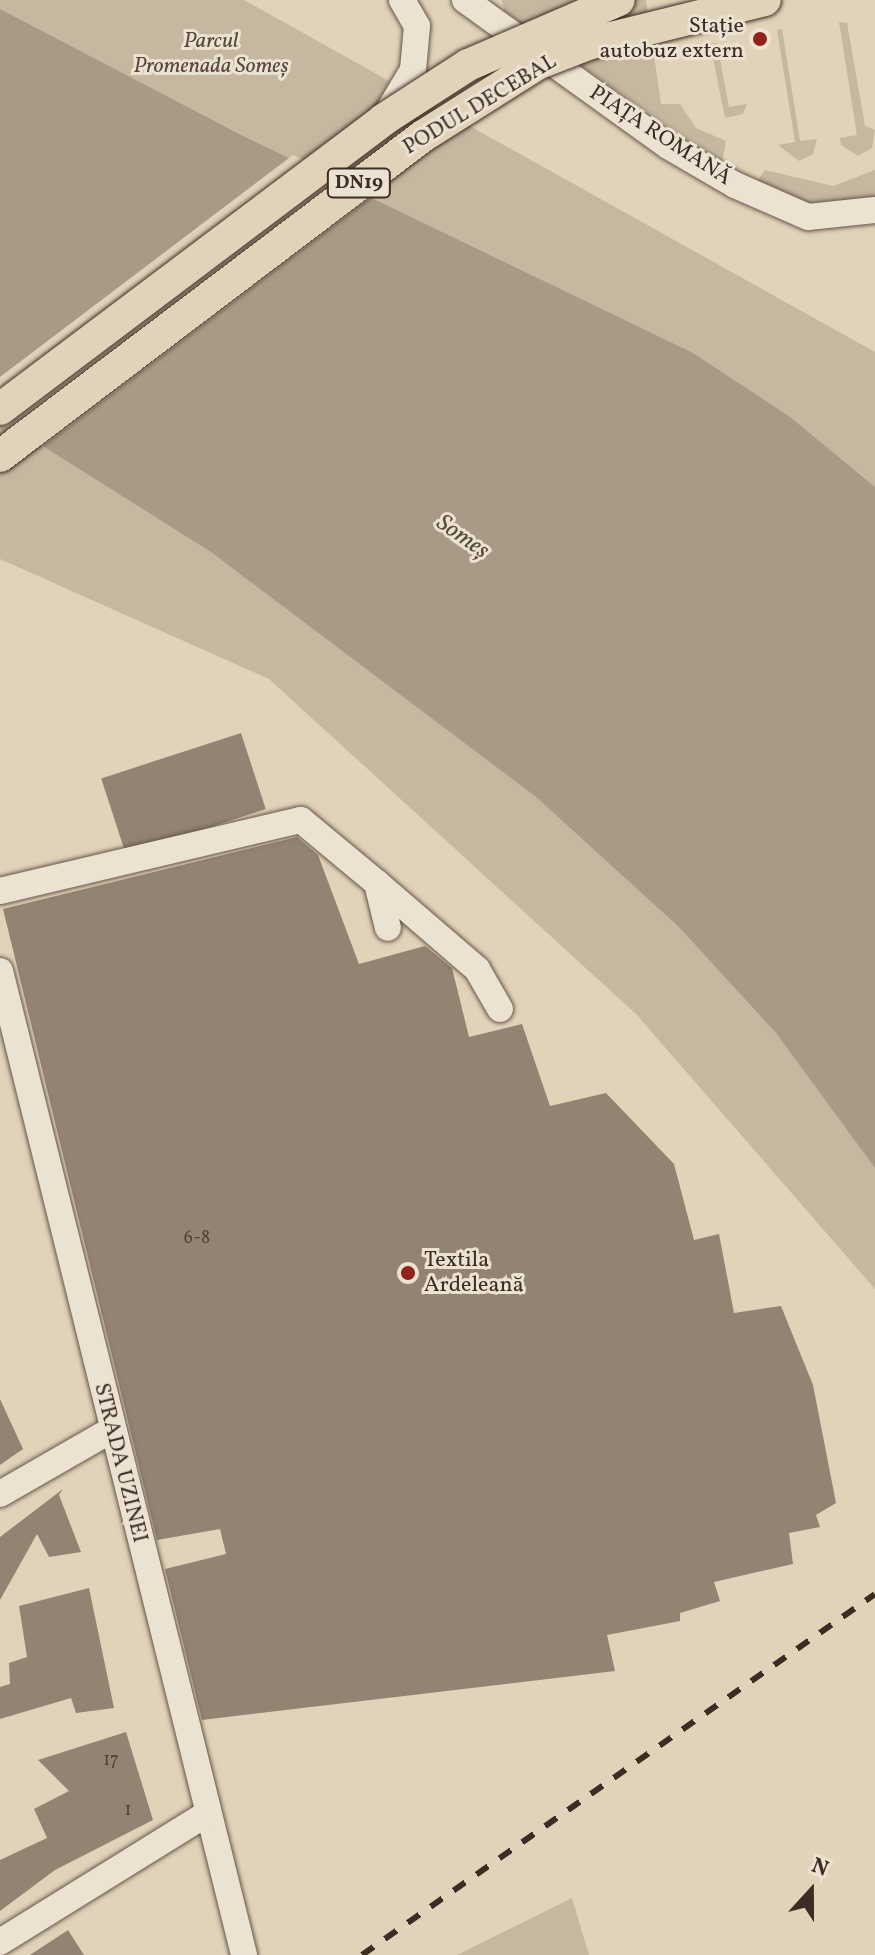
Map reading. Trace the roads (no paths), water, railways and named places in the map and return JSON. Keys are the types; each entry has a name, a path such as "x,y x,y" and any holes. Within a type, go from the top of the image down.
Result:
{"main road":[{"name":"PODUL DECEBAL","path":"0,409 383,120 468,65 619,0"},
{"name":"PODUL DECEBAL","path":"0,456 423,136 539,63 591,43 765,0"}],"street":[{"name":"PODUL DECEBAL","path":"383,120 413,70 417,26 402,0"},
{"name":"PIAȚA ROMANĂ","path":"465,0 487,8 668,146 775,206 808,217 875,210"},
{"path":"0,891 292,820 318,829 477,969 500,1009"},
{"path":"377,883 388,928"},
{"name":"STRADA UZINEI","path":"0,971 9,1060 113,1429 205,1815 244,1955"},
{"path":"0,1494 113,1429"},
{"path":"0,1942 205,1815"}],"water":[{"name":"Someș","path":"0,9 241,135 693,353 790,417 875,487 875,1168 776,1033 679,927 535,796 211,552 0,419"}],"railway":[{"path":"362,1955 875,1594"}],"place":[{"name":"Stație autobuz extern","path":"760,39"},
{"name":"Textila Ardeleană","path":"408,1273"}],"park label":[{"name":"Parcul Promenada Someș","path":"211,54"}]}
